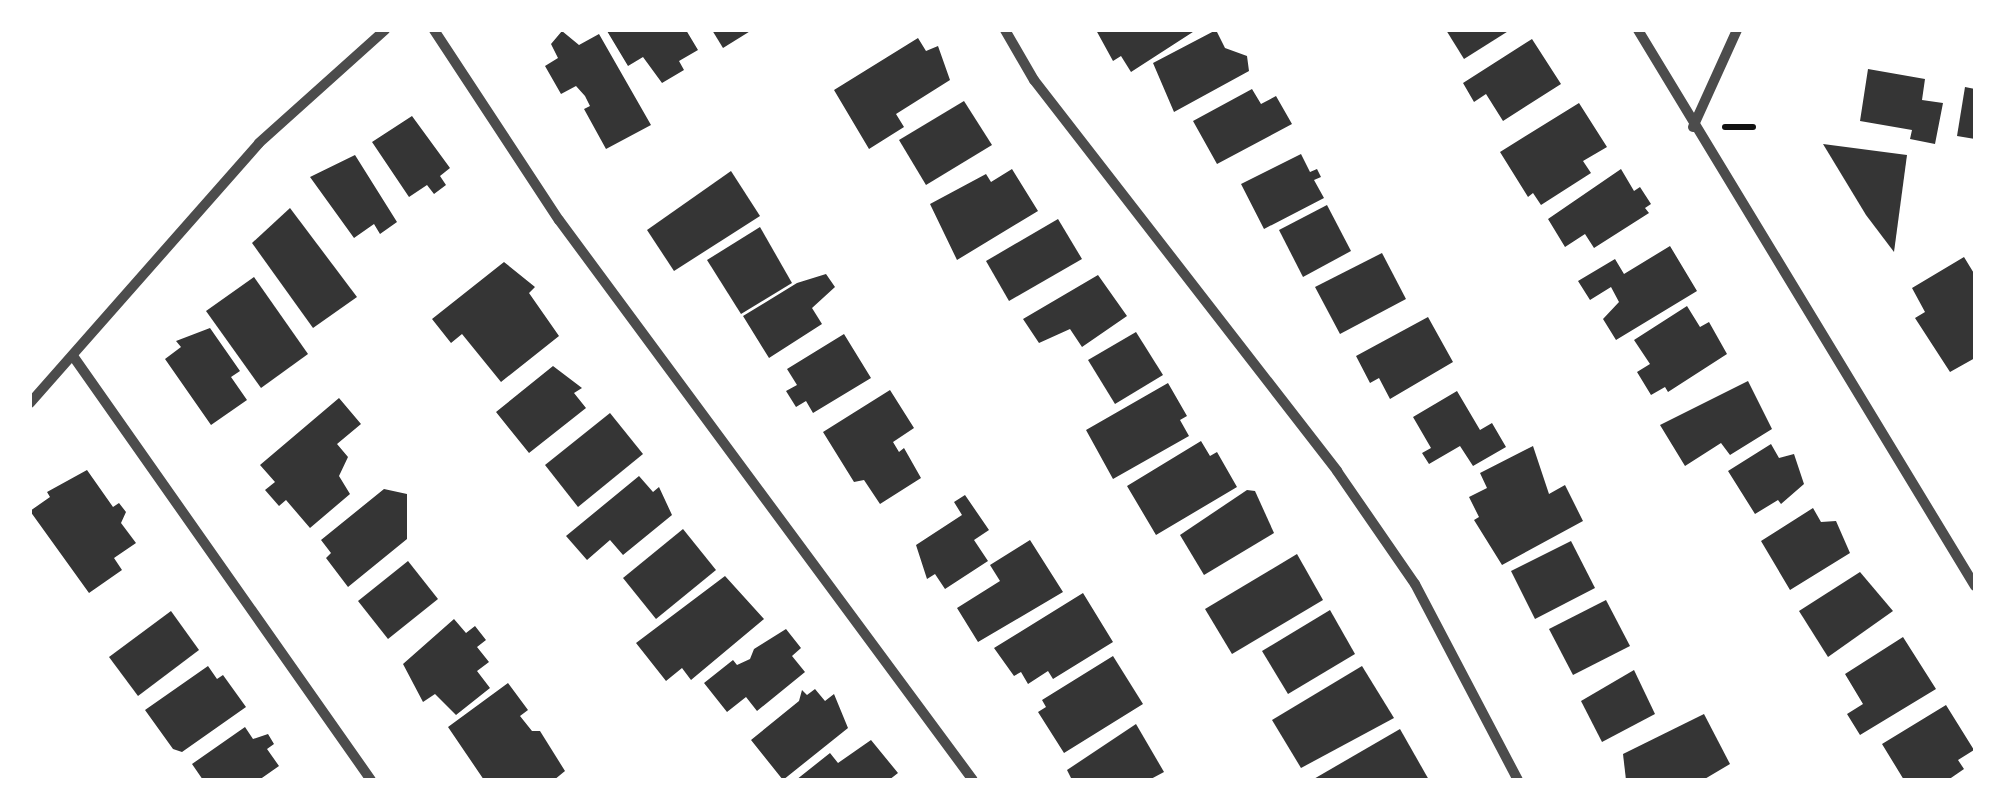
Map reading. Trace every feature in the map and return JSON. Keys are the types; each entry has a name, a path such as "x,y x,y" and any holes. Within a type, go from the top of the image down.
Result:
{"street":[{"path":"30,403 259,143 386,30"},
{"path":"434,30 559,220 973,780"},
{"path":"1005,30 1034,80 1338,471 1415,584 1518,780"},
{"path":"1638,30 1693,127 1975,586"},
{"path":"1693,127 1737,30"},
{"path":"73,356 370,780"}],"building":[{"path":"686,30 698,50 679,61 684,70 662,83 643,57 628,66 607,31"},
{"path":"712,30 752,30 723,48"},
{"path":"1096,30 1196,30 1131,72 1121,56 1113,61"},
{"path":"1216,30 1225,48 1247,56 1249,71 1174,112 1153,63"},
{"path":"1446,30 1510,30 1464,59"},
{"path":"562,31 579,45 599,34 651,125 606,149 584,109 590,106 585,96 576,86 561,94 545,66 558,58 551,44"},
{"path":"918,38 926,51 938,46 950,80 896,114 904,127 869,149 834,90"},
{"path":"1532,39 1561,84 1503,121 1486,94 1474,102 1463,83"},
{"path":"1868,69 1925,79 1922,100 1943,103 1935,144 1910,139 1912,130 1860,121"},
{"path":"1965,87 1975,89 1975,139 1957,136"},
{"path":"1252,89 1261,104 1276,96 1292,124 1217,164 1193,121"},
{"path":"964,101 992,145 926,185 899,140"},
{"path":"1579,103 1607,147 1583,161 1591,173 1541,205 1533,193 1528,197 1500,152"},
{"path":"412,116 450,168 440,176 446,185 434,194 427,185 409,197 372,142"},
{"path":"1823,144 1907,155 1894,252 1866,215"},
{"path":"1301,154 1310,172 1317,169 1321,177 1314,180 1324,198 1264,229 1241,184"},
{"path":"355,155 397,222 380,234 374,224 354,238 310,177"},
{"path":"1012,169 1038,211 957,260 930,204 986,174 991,182"},
{"path":"1621,169 1634,191 1640,187 1651,204 1645,208 1649,213 1594,248 1585,234 1565,247 1548,219"},
{"path":"731,171 760,216 674,271 647,230"},
{"path":"1327,205 1351,251 1303,277 1279,230"},
{"path":"290,208 357,297 313,328 252,243"},
{"path":"1058,219 1082,259 1009,301 986,261"},
{"path":"760,227 792,283 741,314 707,260"},
{"path":"1670,246 1697,291 1616,340 1603,319 1619,302 1611,287 1590,300 1578,281 1615,259 1624,274"},
{"path":"1382,253 1406,299 1340,334 1315,287"},
{"path":"1964,257 1975,275 1975,358 1950,372 1915,318 1925,312 1912,288"},
{"path":"504,262 535,287 529,293 559,336 501,382 462,334 451,343 432,319"},
{"path":"826,274 835,287 812,308 822,324 769,358 743,316 797,283"},
{"path":"1098,275 1127,316 1082,347 1070,329 1039,343 1023,319"},
{"path":"254,277 308,354 261,388 206,311"},
{"path":"1687,306 1700,327 1709,322 1727,354 1668,392 1665,387 1651,395 1637,372 1650,364 1634,340"},
{"path":"1428,317 1453,362 1390,399 1379,378 1370,383 1356,356"},
{"path":"210,328 240,371 231,377 247,400 211,425 165,359 181,347 176,341"},
{"path":"1136,332 1163,375 1115,404 1088,360"},
{"path":"844,334 871,378 813,413 806,401 796,407 786,391 797,385 787,369"},
{"path":"553,366 582,388 574,393 586,408 529,453 496,412"},
{"path":"1748,381 1772,429 1730,455 1721,443 1685,466 1660,425"},
{"path":"1168,383 1187,416 1180,420 1189,436 1113,479 1086,430"},
{"path":"890,390 914,428 893,442 899,452 904,448 921,478 880,504 864,480 854,482 823,432"},
{"path":"1457,391 1480,430 1492,423 1506,447 1473,466 1460,446 1429,464 1422,453 1431,448 1413,417"},
{"path":"339,398 361,424 337,444 348,457 339,476 350,494 310,528 286,500 279,506 265,490 275,482 260,465"},
{"path":"610,413 643,454 578,507 545,465"},
{"path":"1201,441 1210,456 1217,452 1237,487 1156,535 1127,486"},
{"path":"1771,444 1779,458 1794,454 1804,484 1781,504 1778,500 1755,514 1728,471"},
{"path":"1533,446 1549,494 1565,485 1583,521 1502,565 1474,520 1479,517 1469,497 1487,488 1480,473"},
{"path":"87,470 113,507 119,503 126,512 121,523 136,543 114,558 122,570 89,593 30,511 50,497 47,492"},
{"path":"639,476 653,492 659,487 672,515 623,555 610,540 587,560 566,536"},
{"path":"384,489 407,494 407,539 348,587 326,558 331,553 321,540"},
{"path":"1247,490 1255,491 1274,533 1204,575 1180,535"},
{"path":"965,495 989,530 974,540 988,561 945,589 935,574 927,579 916,545 962,515 954,502"},
{"path":"1813,508 1821,522 1836,521 1850,553 1790,590 1761,541"},
{"path":"683,529 716,570 656,619 623,578"},
{"path":"1030,540 1063,592 978,642 957,608 1000,581 990,565"},
{"path":"1571,541 1595,588 1535,619 1511,571"},
{"path":"1297,554 1323,600 1232,654 1205,609"},
{"path":"408,561 438,599 388,639 358,601"},
{"path":"1860,572 1893,611 1828,657 1799,611"},
{"path":"725,576 764,619 691,680 682,668 666,681 636,643"},
{"path":"1083,593 1113,642 1053,679 1048,671 1028,684 1021,672 1014,676 994,648"},
{"path":"1606,600 1630,646 1573,675 1549,629"},
{"path":"1330,610 1355,654 1288,694 1262,651"},
{"path":"171,611 199,650 138,696 109,657"},
{"path":"454,619 466,633 475,626 486,640 477,647 489,662 477,671 490,688 456,715 435,694 423,702 403,664"},
{"path":"786,629 801,648 792,656 805,672 757,711 746,697 727,712 704,683 733,660 737,665 750,659 754,649"},
{"path":"1903,637 1936,689 1860,735 1847,714 1863,704 1845,674"},
{"path":"1113,656 1143,704 1064,753 1038,712 1046,707 1042,700"},
{"path":"208,666 217,679 223,675 246,707 182,752 173,749 145,710"},
{"path":"1362,666 1394,718 1301,768 1272,720"},
{"path":"1634,670 1655,714 1602,742 1581,701"},
{"path":"508,683 528,710 520,716 532,731 540,731 565,771 554,780 484,780 448,727"},
{"path":"815,689 825,701 834,694 848,728 783,780 751,740 799,701 802,690 807,695"},
{"path":"1946,705 1974,750 1958,760 1964,769 1948,780 1904,780 1882,744"},
{"path":"1704,714 1730,764 1703,780 1626,780 1623,754"},
{"path":"1136,724 1164,772 1149,780 1072,780 1067,770"},
{"path":"245,727 253,739 268,734 274,744 267,749 279,766 259,780 203,780 192,764"},
{"path":"1400,729 1429,780 1312,780"},
{"path":"871,740 898,773 889,780 796,780 830,753 838,763"}]}
